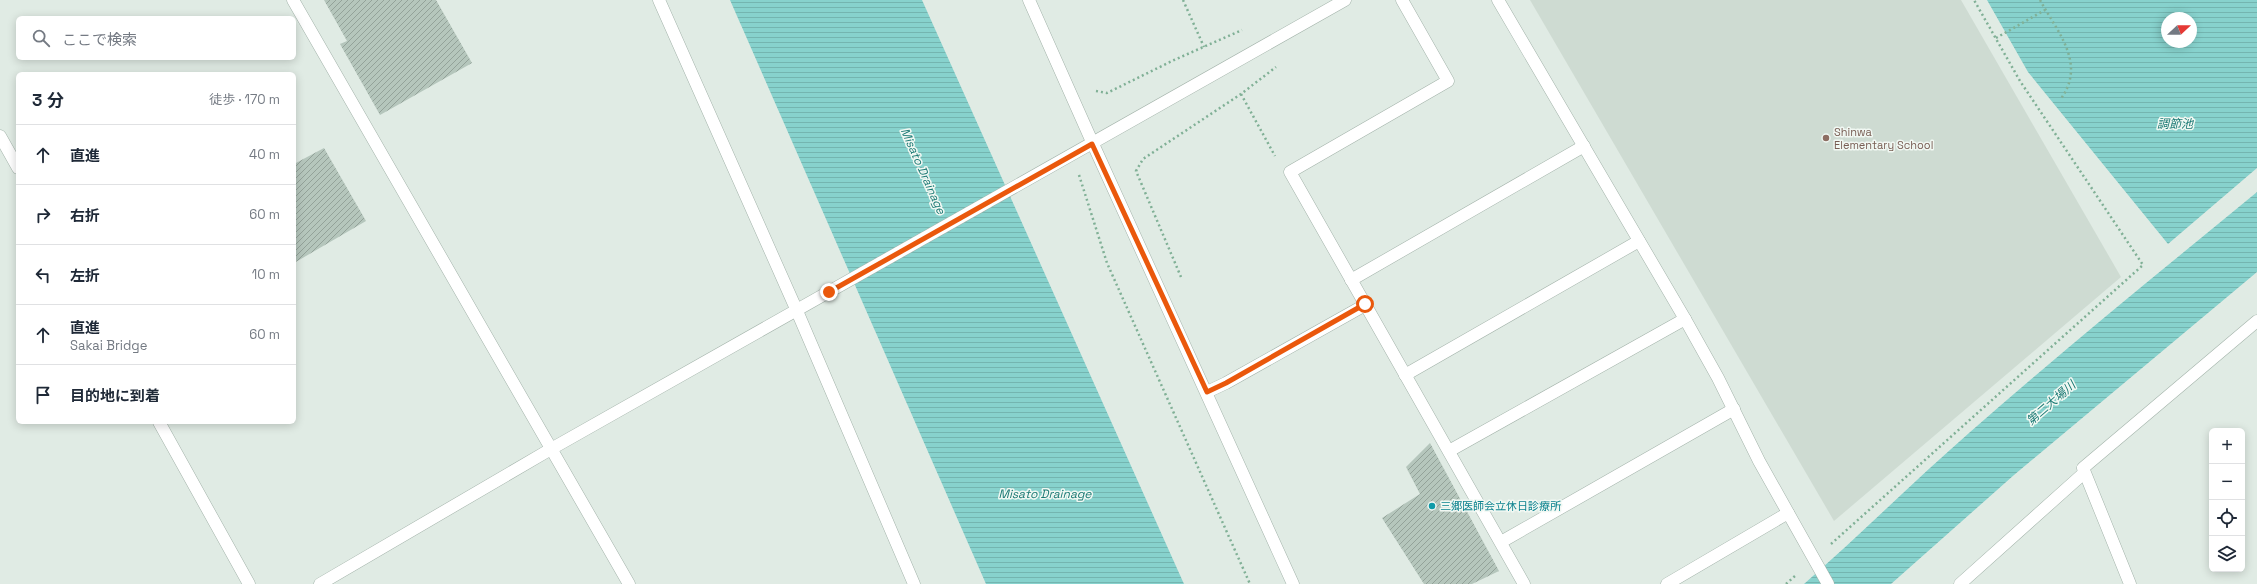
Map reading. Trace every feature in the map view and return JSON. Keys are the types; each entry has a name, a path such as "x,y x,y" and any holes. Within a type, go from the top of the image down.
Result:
{"street":[{"path":"293,0 629,584"},
{"path":"659,0 797,311 914,584"},
{"path":"1029,0 1092,144 1207,392 1293,584"},
{"path":"320,584 551,449 1344,0"},
{"path":"1402,0 1448,81 1290,172 1450,451 1524,584"},
{"path":"1498,0 1685,319 1828,584"},
{"path":"0,136 16,164"},
{"path":"1351,280 1584,146"},
{"path":"1405,374 1639,241"},
{"path":"1207,392 1226,383 1365,304"},
{"path":"1450,451 1685,319"},
{"path":"2130,584 2083,468 2257,321"},
{"path":"1501,542 1734,409"},
{"path":"160,424 249,584"},
{"path":"1960,584 2084,472"},
{"path":"1667,584 1788,512"}],"path":[{"path":"1183,0 1204,47"},
{"path":"1786,584 2143,265 2020,81 1974,0"},
{"path":"2040,0 2071,58 2072,76 2068,89 2060,100"},
{"path":"1996,38 2045,10"},
{"path":"1093,84 1096,92 1107,93 1246,28"},
{"path":"1183,281 1136,171 1143,159 1241,94 1283,62"},
{"path":"1241,94 1275,156 1290,172"},
{"path":"1069,157 1080,177 1107,263 1250,584"}],"shaded area":[{"name":"Shinwa Elementary School","path":"1530,0 1961,0 2121,277 1834,521"}],"water":[{"name":"Misato Drainage","path":"730,0 922,0 1184,584 986,584"},
{"name":"調節池","path":"1987,0 2257,0 2257,168 2168,244 2028,72"},
{"name":"第二大場川","path":"2257,192 2257,272 2014,475 1891,584 1804,584 2004,402"}],"building":[{"path":"324,0 436,0 472,63 380,115 340,44 347,41"},
{"path":"324,148 366,221 296,262 296,163"},
{"name":"三郷医師会立休日診療所","path":"1430,443 1499,571 1472,584 1424,584 1382,518 1420,494 1406,467"}],"place":[{"name":"Shinwa Elementary School","path":"1826,138"},
{"name":"三郷医師会立休日診療所","path":"1432,506"}],"route":[{"path":"829,292 1092,144 1207,392 1226,383 1365,304"}]}
